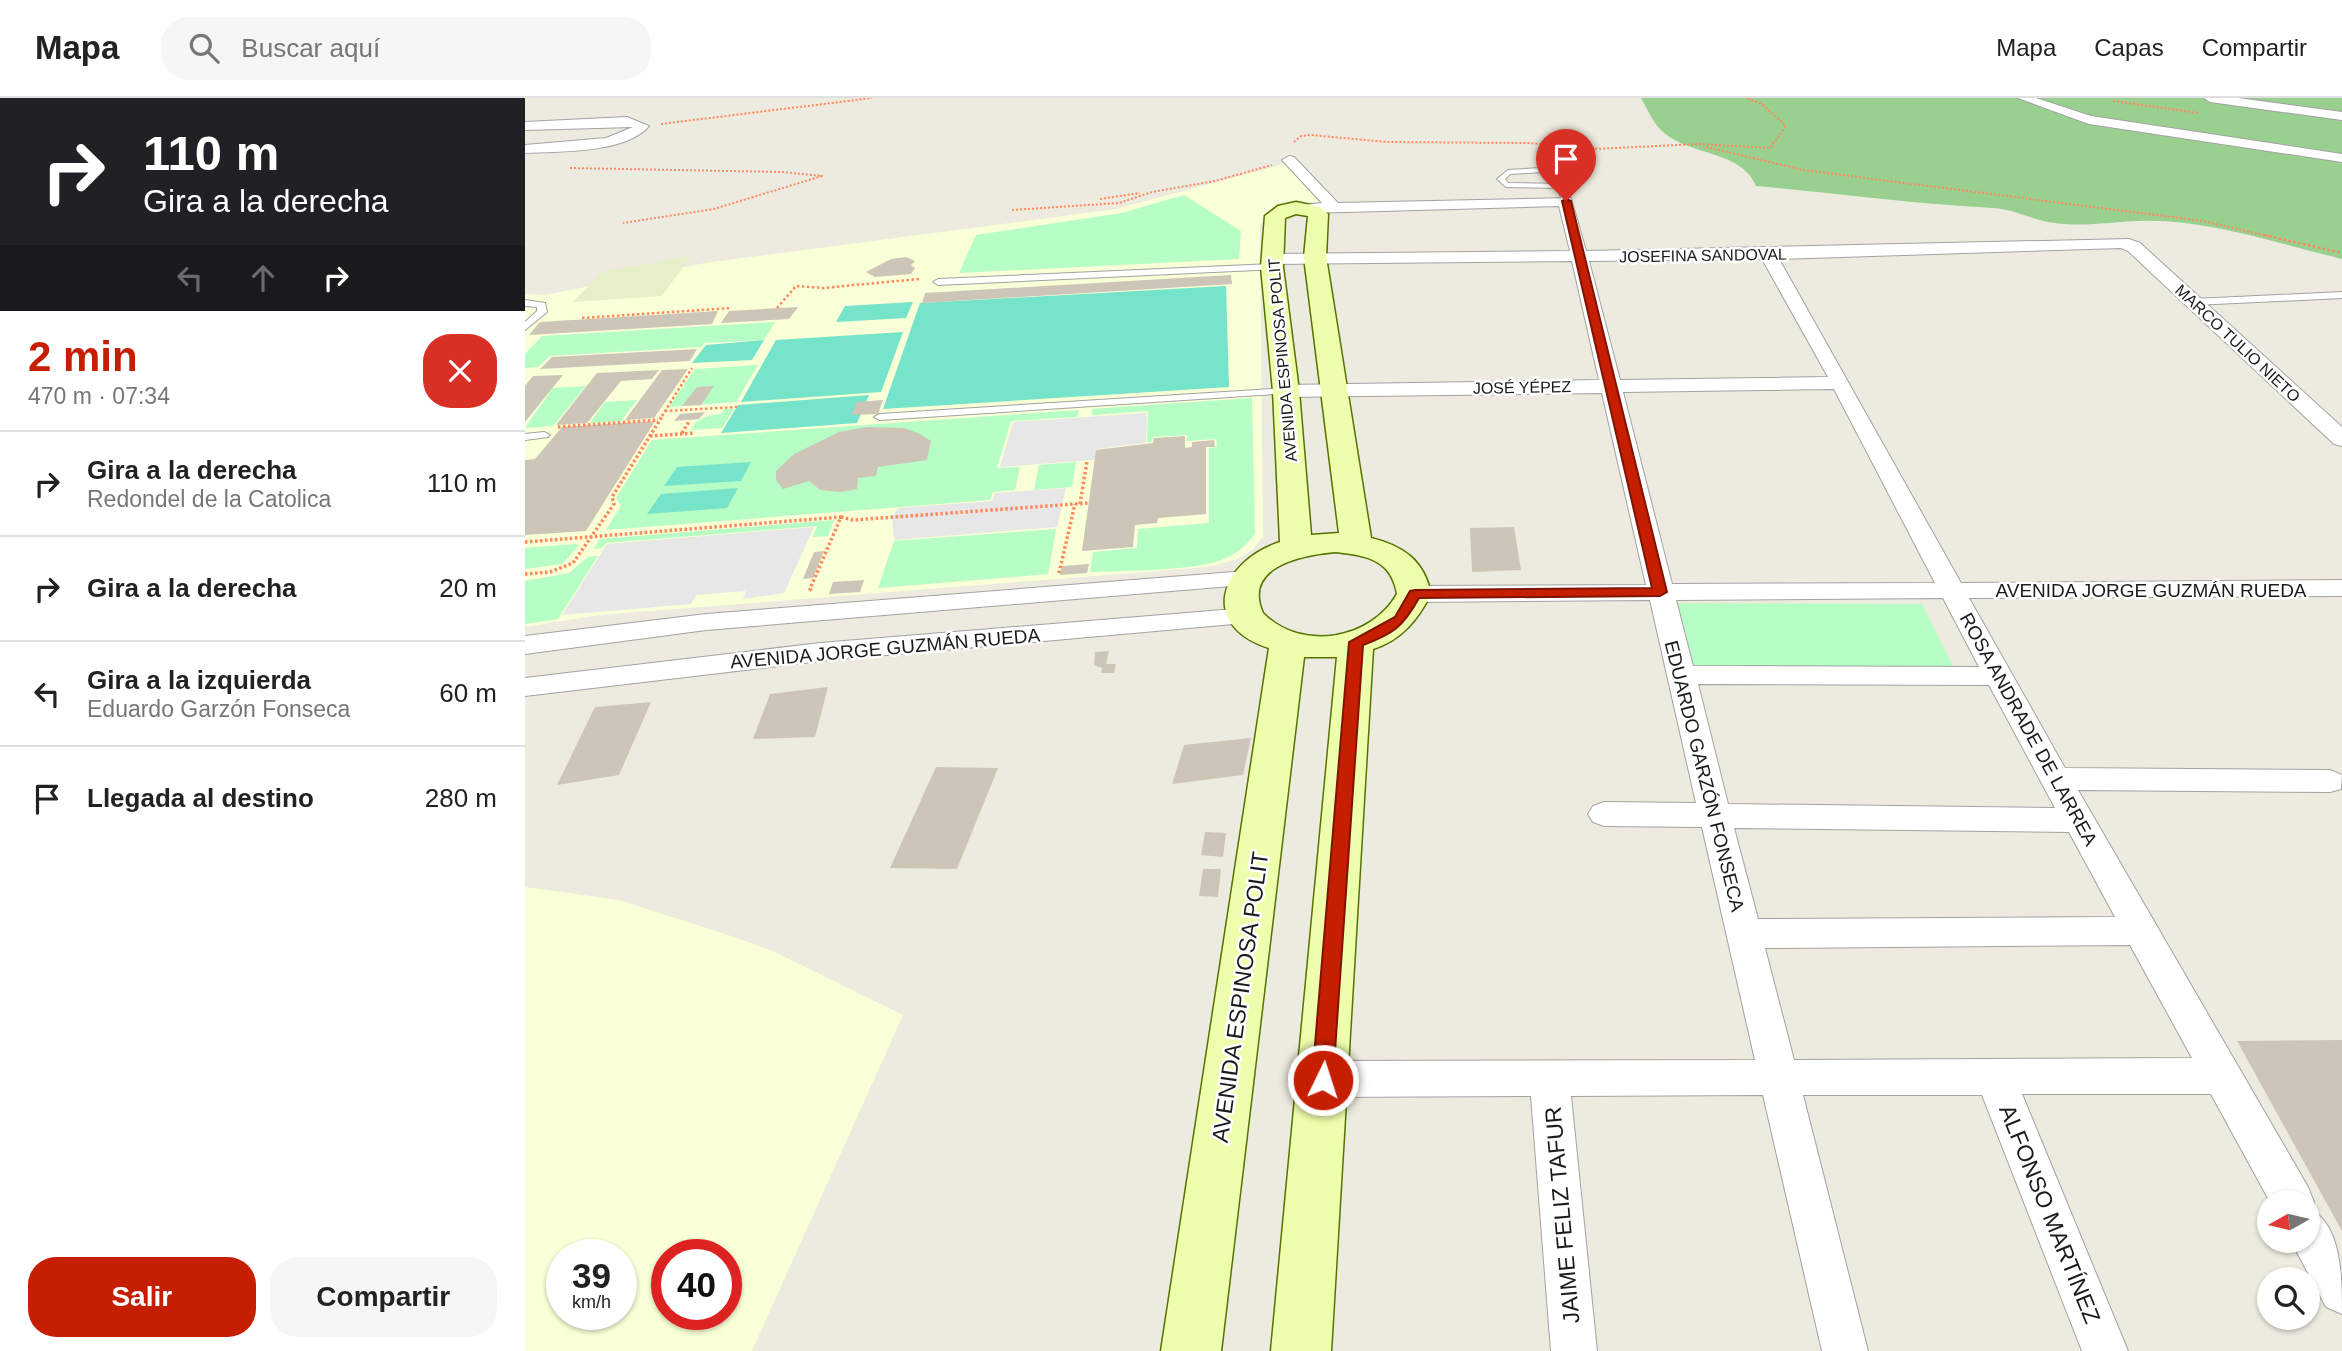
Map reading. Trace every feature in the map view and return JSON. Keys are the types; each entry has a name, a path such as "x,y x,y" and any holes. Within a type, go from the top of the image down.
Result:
{"street":[{"path":"2024,98 2089,120 2342,158"},
{"path":"2210,98 2342,116"},
{"path":"525,126 627,121 642,126"},
{"path":"525,149 613,141 629,136 642,126"},
{"path":"1289,160 1321,207"},
{"path":"1321,207 1566,201"},
{"name":"EDUARDO GARZÓN FONSECA","path":"1566,201 1845,1351"},
{"path":"1321,207 1318,214 1315,257 1356,544"},
{"name":"AVENIDA ESPINOSA POLIT","path":"1296,547 1286,391 1272,263 1275,216 1285,210 1321,207"},
{"name":"JOSEFINA SANDOVAL","path":"1272,263 1315,257 1768,254 2109,243 2134,247"},
{"name":"MARCO TULIO NIETO","path":"2134,247 2342,439"},
{"name":"ROSA ANDRADE DE LARREA","path":"1768,254 1841,383 1998,676 2286,1190"},
{"name":"JOSÉ YÉPEZ","path":"1286,391 1841,383"},
{"path":"1316,543 1356,544 1378,550 1395,560 1408,572 1415,594 1400,620 1381,633 1356,642 1310,646 1288,642 1256,627 1247,617 1241,603 1246,579 1259,565 1296,547 1316,543"},
{"name":"AVENIDA JORGE GUZMÁN RUEDA","path":"525,645 826,604 1246,579"},
{"name":"AVENIDA JORGE GUZMÁN RUEDA","path":"1415,594 2342,588"},
{"path":"820,652 826,604"},
{"name":"AVENIDA JORGE GUZMÁN RUEDA","path":"525,687 820,652 1247,617"},
{"name":"AVENIDA ESPINOSA POLIT","path":"1191,1351 1288,642"},
{"path":"1301,1351 1356,642"},
{"path":"1680,675 1998,676"},
{"path":"2056,779 2330,781"},
{"path":"1604,814 2079,820"},
{"path":"1743,934 2142,931"},
{"path":"1323,1080 2223,1076"},
{"name":"ALFONSO MARTÍNEZ","path":"1995,1077 2105,1351"},
{"name":"JAIME FELIZ TAFUR","path":"1549,1078 1574,1351"},
{"path":"2321,1253 2342,1292"}],"lane":[{"path":"1566,201 1561,186 1506,186 1501,179 1509,172 1573,168"},
{"path":"938,282 1272,263"},
{"path":"2193,302 2342,295"},
{"path":"525,303 542,304 542,312 525,327"},
{"path":"880,417 1286,391"},
{"path":"525,437 546,431"}],"path":[{"path":"642,126 714,120 872,98"},
{"path":"1100,199 1215,181 1289,160 1295,139 1311,135 1387,142 1530,143 1594,149 1699,144 1770,149 1786,126 1762,104 1746,98"},
{"path":"1699,144 1743,158 1803,170 2203,221 2342,253"},
{"path":"544,148 540,154 573,162 567,166 574,170 782,172 822,176 714,209 623,223"},
{"path":"1012,210 1119,203 1151,192"},
{"path":"582,318 730,308"},
{"path":"525,574 550,572 573,563 614,504 612,497 692,368"},
{"path":"664,411 737,407"},
{"path":"546,431 659,420"},
{"path":"681,434 690,420"},
{"path":"649,436 695,433"},
{"path":"1058,577 1087,461"},
{"path":"525,542 841,517 853,520 1089,503"},
{"path":"826,604 810,589 841,517"}],"shaded area":[{"path":"1288,163 1326,201 1295,204 1272,212 1260,225 1263,537 1251,551 1235,560 1207,567 601,615 525,627 525,294 545,295 705,263 1116,209"},
{"path":"691,256 662,296 573,302 602,272"},
{"path":"1147,413 1146,443 1097,449 1094,460 1000,467 1013,422"},
{"path":"1066,488 1057,527 894,540 892,517 898,508 992,501 995,493"},
{"path":"814,527 784,593 743,599 746,591 696,595 691,604 562,615 607,544"},
{"path":"525,887 619,900 728,935 773,951 903,1015 752,1351 525,1351"}],"green space":[{"path":"1641,98 2342,98 2342,259 2241,233 2189,224 2139,221 2066,224 2047,222 2001,209 1756,186 1749,174 1739,166 1686,145 1662,131"},
{"path":"1184,195 1241,231 1239,259 959,273 976,235 1122,213"},
{"path":"1226,286 1229,387 883,409 920,303"},
{"path":"913,302 906,318 836,322 845,306"},
{"path":"775,322 764,340 704,343 701,347 550,356 538,367 525,368 525,354 542,336"},
{"path":"903,332 881,392 741,402 776,340"},
{"path":"764,340 752,360 692,363 706,345"},
{"path":"758,365 736,402 669,407 695,369"},
{"path":"586,386 553,426 525,428 553,388"},
{"path":"869,395 857,423 721,433 738,405"},
{"path":"1252,398 1255,534 1249,541 1230,556 1213,563 1160,569 1090,572 1093,552 1137,548 1138,529 1209,523 1209,448 1217,447 1216,439 1187,441 1187,435 1153,437 1152,442 1147,442 1148,411 1092,415 1092,409"},
{"path":"637,400 621,421 590,423 605,402"},
{"path":"724,409 734,409 722,428 691,430 700,420 721,414"},
{"path":"1079,410 1077,417 1011,421 997,468 1020,467 1015,490 993,492 990,500 606,530 621,506 616,498 652,440"},
{"path":"751,462 741,481 664,486 677,467"},
{"path":"1076,462 1072,487 1034,490 1039,465"},
{"path":"738,488 727,508 647,514 661,494"},
{"path":"834,520 828,536 813,537 817,526 606,543 602,548 594,549 600,539"},
{"path":"1056,529 1048,574 878,588 894,541"},
{"path":"579,545 562,564 525,569 525,548"},
{"path":"598,556 558,619 525,624 525,581 569,573 588,557"},
{"path":"1674,603 1922,604 1958,676 1692,675"}],"building":[{"path":"906,257 915,261 911,265 915,268 911,274 875,277 866,272 891,259"},
{"path":"1231,275 1232,284 922,303 925,293"},
{"path":"798,307 789,319 721,323 729,311"},
{"path":"718,311 712,324 529,335 540,322"},
{"path":"697,349 690,361 540,369 552,357"},
{"path":"688,369 654,418 625,420 662,370"},
{"path":"659,370 652,379 621,381 587,423 556,425 597,373"},
{"path":"563,375 525,422 525,386 533,376"},
{"path":"714,386 701,405 682,406 697,387"},
{"path":"883,400 878,414 851,415 857,402"},
{"path":"705,412 699,419 674,421 680,414"},
{"path":"655,421 586,531 525,535 525,460 535,459 562,427"},
{"path":"867,427 904,428 920,434 931,441 927,460 878,467 876,476 858,478 857,489 840,492 820,490 809,481 783,489 776,480 776,471 794,454 839,432"},
{"path":"1185,436 1185,448 1192,447 1192,442 1214,440 1215,447 1206,447 1206,514 1158,518 1157,523 1135,525 1133,547 1082,551 1096,450 1153,443 1154,438"},
{"path":"1514,527 1521,570 1472,572 1470,528"},
{"path":"824,551 813,578 803,579 814,552"},
{"path":"1089,564 1087,573 1060,575 1062,566"},
{"path":"864,580 860,592 829,594 833,582"},
{"path":"1109,651 1106,664 1116,664 1114,673 1101,673 1102,668 1094,665 1095,652"},
{"path":"828,687 815,737 753,739 770,694"},
{"path":"651,702 619,775 557,785 595,707"},
{"path":"1251,738 1243,775 1172,784 1184,745"},
{"path":"936,767 998,768 957,869 890,868"},
{"path":"1205,832 1226,833 1223,857 1201,855"},
{"path":"1203,869 1221,869 1218,897 1199,896"},
{"path":"2342,1040 2342,1231 2321,1190 2237,1041"}],"route":[{"path":"1323,1080 1356,642 1381,633 1400,620 1415,594 1660,592 1566,201"}]}
